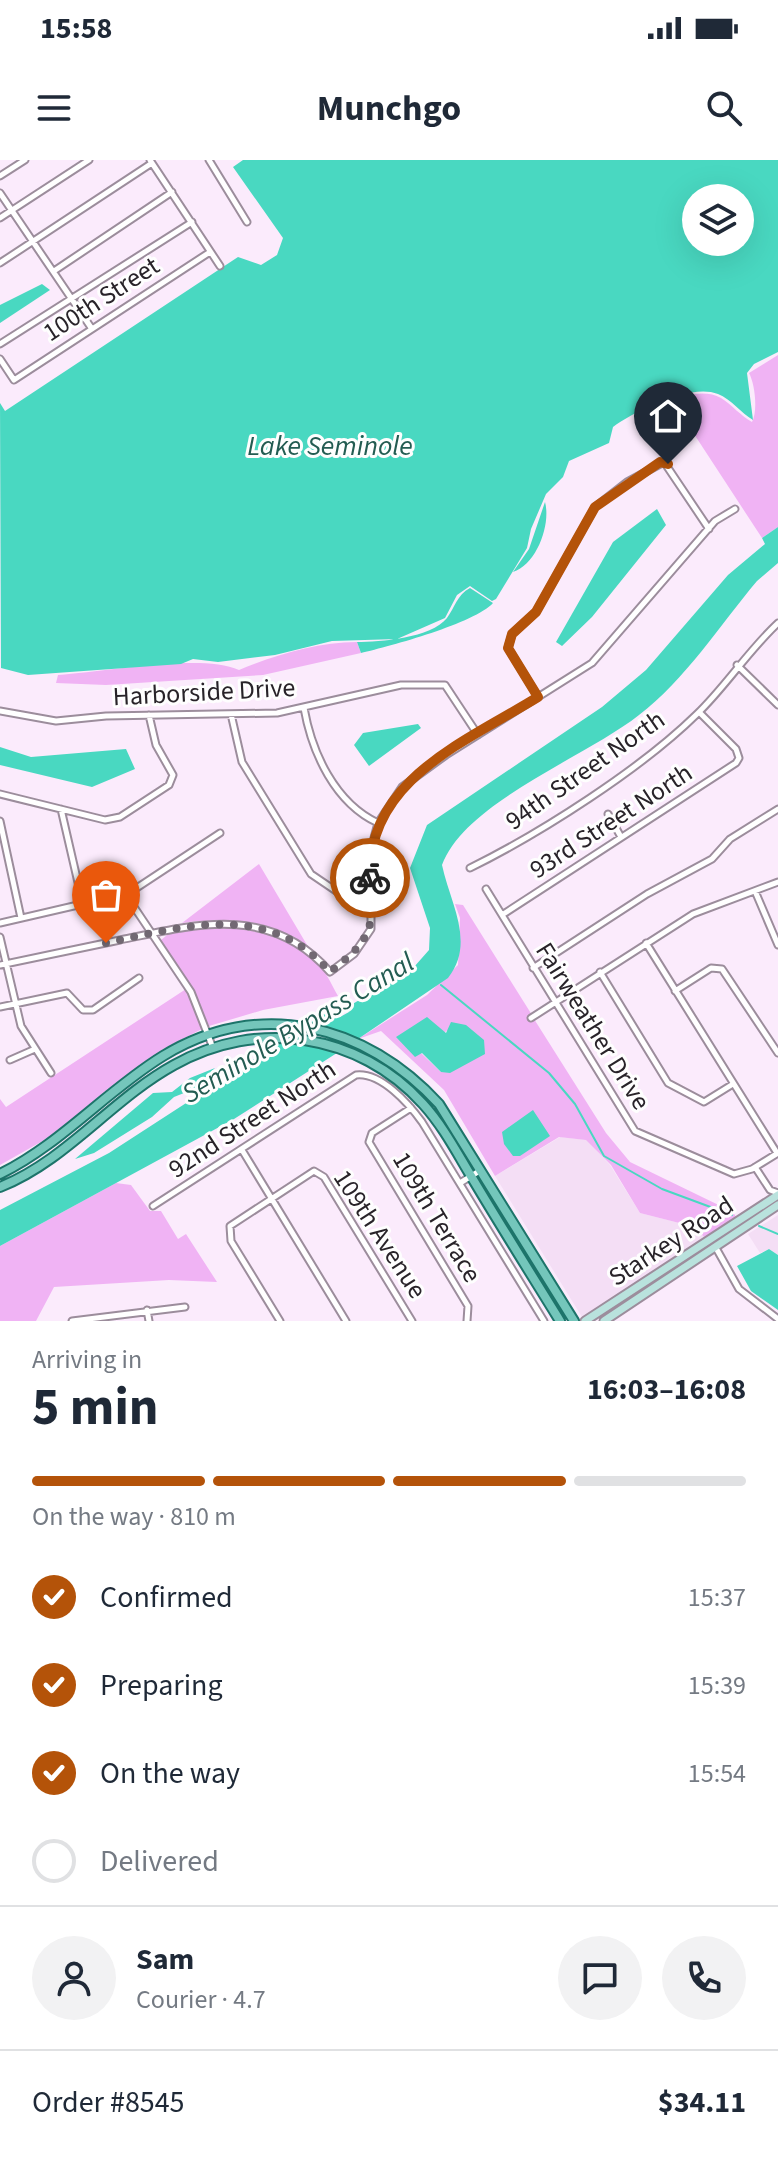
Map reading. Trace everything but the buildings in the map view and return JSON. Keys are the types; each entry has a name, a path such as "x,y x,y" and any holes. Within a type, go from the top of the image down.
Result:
{"main road":[{"path":"0,1174 44,1148 163,1056 209,1036 238,1027 284,1025 352,1040 378,1051 408,1073 439,1104 574,1321"},
{"path":"0,1187 37,1168 150,1080 213,1048 241,1039 304,1039 340,1048 403,1084 433,1116 560,1321"},
{"name":"Starkey Road","path":"585,1321 733,1224 777,1199"},
{"name":"Starkey Road","path":"604,1321 716,1248 777,1199"},
{"path":"716,1248 717,1240 733,1224"}],"street":[{"path":"0,176 25,160"},
{"path":"0,218 80,162 89,160"},
{"path":"209,160 247,222"},
{"path":"0,263 151,162 220,266"},
{"path":"54,271 172,192"},
{"path":"0,193 92,329"},
{"path":"0,344 192,222"},
{"name":"100th Street","path":"0,359 14,380 210,252"},
{"path":"538,697 508,648 509,641 536,612 580,530 604,499 664,462 709,529"},
{"path":"3,965 207,922 245,925 288,939 318,958 330,972 365,940 372,922 370,853 378,823 407,782 605,652 709,529 735,509"},
{"name":"94th Street North","path":"470,868 504,851 659,748 699,712 737,665 777,625"},
{"path":"737,665 778,705"},
{"name":"Harborside Drive","path":"0,711 56,721 231,714 304,708 401,685 441,684 478,735"},
{"path":"304,708 315,751 347,803 359,814 378,823"},
{"name":"93rd Street North","path":"502,915 739,758 736,749 699,712"},
{"path":"231,714 242,762 311,874 339,893 373,900"},
{"path":"0,794 112,820 169,785 173,775 156,745 149,715"},
{"path":"0,923 78,905 82,900 61,809"},
{"path":"533,968 658,887 712,859 730,839 778,809"},
{"path":"608,814 621,837"},
{"path":"0,821 21,918"},
{"path":"213,1048 191,992 126,895 220,833"},
{"path":"531,1018 693,914 778,882"},
{"name":"Fairweather Drive","path":"486,889 635,1131 728,1173 745,1173 755,1167"},
{"path":"755,891 778,945"},
{"path":"0,937 3,965 21,1026 51,1073"},
{"path":"646,943 777,1153 755,1167 777,1199"},
{"path":"675,991 711,968 722,969 778,1053"},
{"path":"600,972 673,1088 704,1102 733,1084"},
{"path":"0,1007 67,993 80,1008 93,1010 139,978"},
{"path":"10,1060 35,1049"},
{"name":"92nd Street North","path":"153,1206 356,1075 368,1076 382,1084 411,1108"},
{"path":"411,1108 544,1321"},
{"name":"109th Terrace","path":"411,1108 372,1133 369,1142 468,1306 467,1321"},
{"path":"242,1150 346,1321"},
{"path":"460,1183 481,1170"},
{"name":"109th Avenue","path":"271,1197 310,1173 320,1173 412,1321"},
{"path":"765,1204 770,1190"},
{"path":"271,1197 234,1221 229,1233 280,1321"},
{"path":"716,1248 739,1289 778,1319"},
{"path":"72,1321 185,1307"},
{"path":"147,1310 149,1321"}],"shaded area":[{"path":"778,355 778,527 762,538 677,408 640,419 640,413 680,397 702,394 721,398 752,422 755,398 749,373"},
{"path":"357,642 361,653 263,675 106,685 56,683 58,675 177,663 222,665 239,670 296,650"},
{"path":"259,864 310,950 280,934 249,924 216,921 182,923"},
{"path":"455,904 463,905 532,1015 528,1017 530,1021 534,1019 606,1133 630,1162 733,1212 736,1217 704,1237 695,1227 640,1213 611,1165 586,1140 559,1137 495,1176 444,1090 381,1031 358,1039 427,995 458,965 460,918","holes":["451,1027 441,1072 421,1053"]},
{"path":"206,924 249,930 290,943 318,962 338,996 263,1010 209,1026 193,991 161,940 172,931"},
{"path":"186,989 204,1028 163,1049 55,1134 0,1165 0,1099 6,1107"},
{"path":"560,1137 587,1140 610,1165 640,1213 695,1227 704,1237 582,1317 495,1176"},
{"path":"116,1183 131,1185 150,1211 161,1211 178,1239 186,1234 217,1282 169,1280 54,1287 36,1321 0,1321 0,1246"},
{"path":"778,1215 778,1255 769,1249 760,1253 748,1234"}],"water":[{"name":"Lake Seminole","path":"243,160 778,160 778,352 754,364 747,373 753,420 718,394 693,392 678,395 613,427 609,443 569,461 563,477 546,494 531,529 527,548 492,601 470,586 457,595 445,618 397,639 332,641 275,655 218,662 193,659 181,664 28,675 1,668 0,403 5,411 238,257 261,265 277,255 283,238 233,167"},
{"path":"42,284 50,290 0,323 0,305"},
{"path":"545,502 546,521 540,542 529,561 513,572 529,549"},
{"path":"657,509 666,525 592,617 562,646 556,642 613,542"},
{"path":"778,527 778,563 757,581 687,669 656,701 616,731 500,801 455,842 442,865 461,937 456,965 448,978 358,1039 307,1025 323,1014 340,1017 349,1012 346,1008 414,967 429,950 430,928 410,868 427,825 602,707 646,670 728,575 765,544 762,538"},
{"path":"470,588 493,603 451,626 361,653 357,642 405,638 439,625"},
{"path":"418,724 421,728 369,766 354,745 363,733"},
{"path":"0,747 31,757 126,749 135,769 92,787 0,765"},
{"path":"427,1017 446,1033 451,1022 466,1025 484,1040 485,1054 450,1073 441,1072 422,1053 415,1057 396,1037"},
{"path":"285,1039 340,1051 234,1119 0,1246 0,1210 109,1153"},
{"path":"215,1068 194,1089 174,1097 152,1117 94,1153 75,1159 153,1093 172,1092 190,1078"},
{"path":"533,1110 550,1136 520,1156 513,1156 504,1144 502,1132"},
{"path":"769,1249 778,1255 778,1310 751,1291 737,1266"}],"waterway":[{"path":"441,985 549,1073 575,1104 604,1156 662,1189 732,1215"},
{"path":"759,1226 778,1234"}],"way so far":[{"path":"106,943 207,922 245,925 288,939 318,958 330,972 354,954 371,929 370,878"}],"route":[{"path":"370,878 370,853 378,823 402,787 446,755 538,697 508,648 509,641 512,634 536,612 595,507 660,462 668,464"}],"water label":[{"name":"Seminole Bypass Canal","path":"298,1028"}]}
